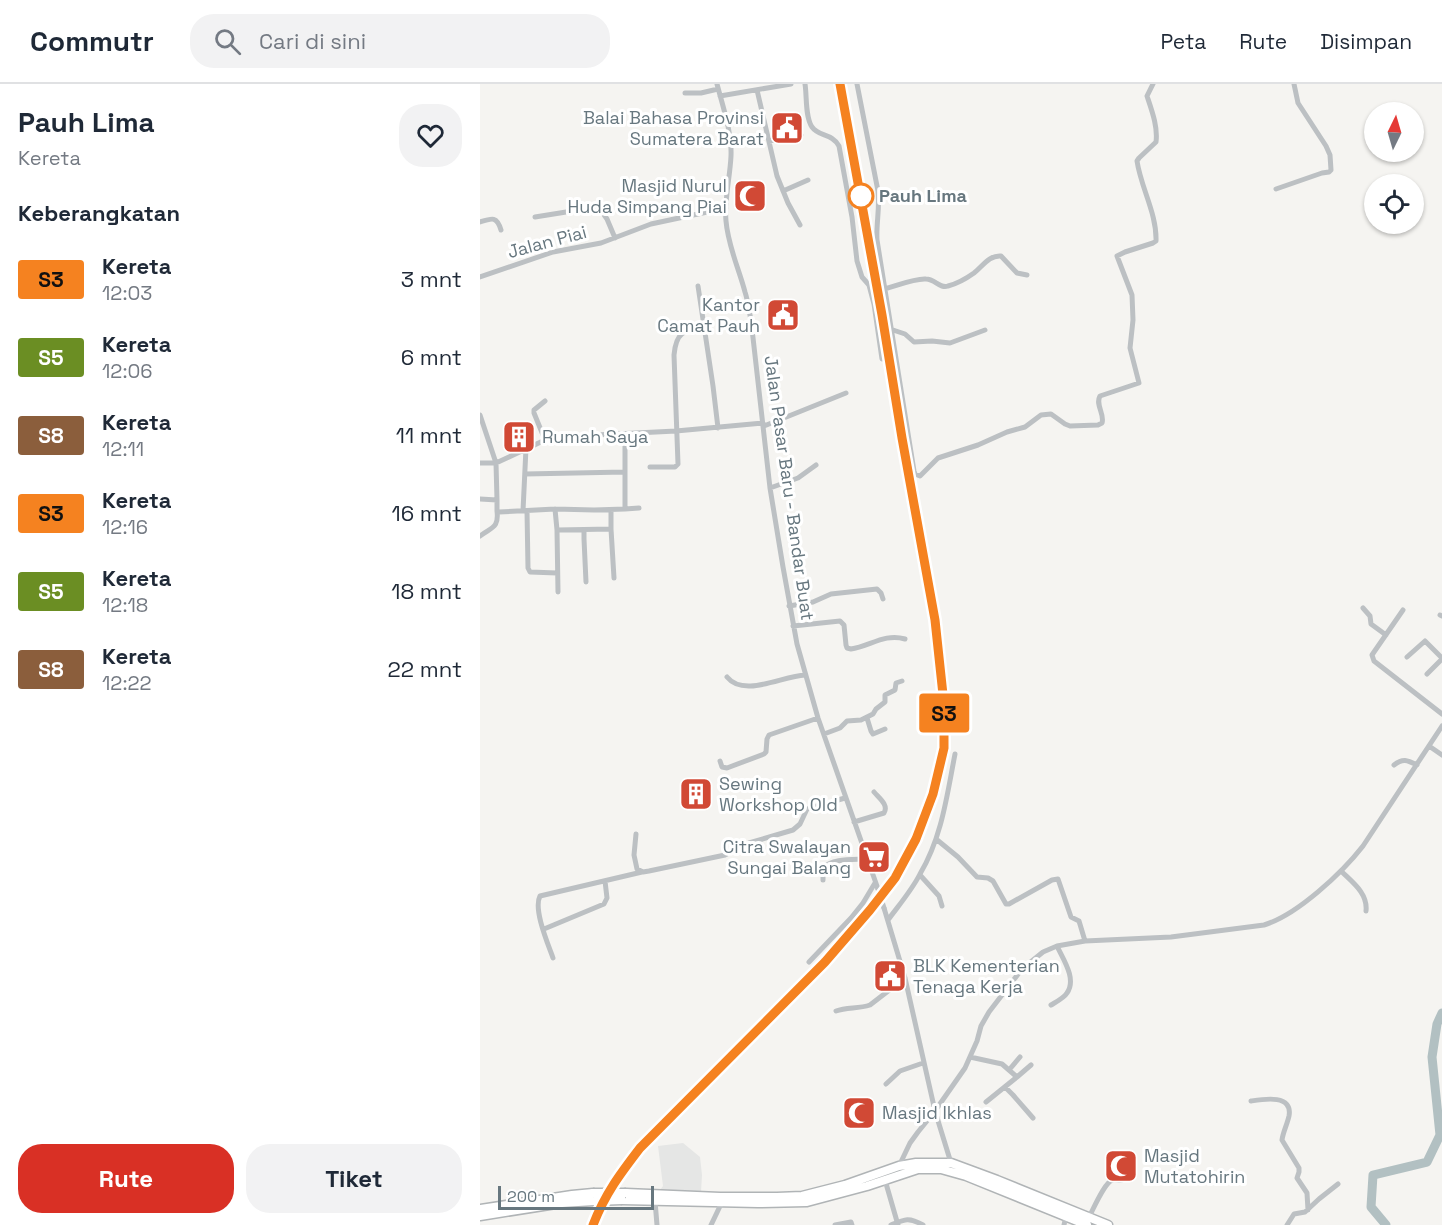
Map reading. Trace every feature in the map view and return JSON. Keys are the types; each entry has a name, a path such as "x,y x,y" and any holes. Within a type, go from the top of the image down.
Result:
{"highway":[{"path":"650,1198 802,1196 845,1185 899,1166 916,1163 951,1163 997,1180 1088,1221"},
{"path":"480,1209 494,1210 562,1203 593,1197 624,1196 722,1202 807,1202 918,1169 941,1169 966,1176 1065,1221 1088,1221 1108,1225"},
{"path":"480,1216 494,1210"}],"street":[{"path":"685,93 758,90 791,84"},
{"path":"805,84 811,125 815,130 834,139 839,146 857,261 862,277 869,285 874,304 882,359"},
{"path":"857,84 878,191 876,234 914,471 917,476 927,471 938,458 1025,427 1041,414 1051,414 1071,426 1098,425 1102,423 1103,418 1098,403 1100,396 1138,384 1140,381 1130,348 1133,321 1132,295 1117,258 1118,255 1156,241 1156,230 1137,161 1156,142 1153,116 1147,96 1153,84"},
{"path":"1276,189 1331,170 1330,154 1298,103 1294,84"},
{"name":"Jalan Pasar Baru - Bandar Buat","path":"718,90 731,147 726,208 728,234 746,294 751,320 770,488 793,626 818,718 888,920 905,978 934,1111 951,1163"},
{"path":"758,90 777,176 800,225"},
{"path":"769,141 801,135"},
{"path":"783,191 808,180"},
{"path":"535,217 591,207 600,209 615,238"},
{"name":"Jalan Piai","path":"480,277 553,252 601,243 651,224 726,208"},
{"path":"480,222 494,219 500,224 501,230"},
{"path":"884,289 921,279 928,279 947,287 1000,255 1017,273 1027,275"},
{"path":"698,286 718,428"},
{"path":"650,467 677,466 675,346 680,336 687,330 705,329"},
{"path":"890,329 905,334 914,342 945,343 984,330"},
{"path":"480,463 496,463 526,448 556,437 625,435 763,424 846,393"},
{"path":"545,401 534,410 534,413 545,440"},
{"path":"480,415 496,463 498,520 480,536"},
{"path":"625,435 625,509"},
{"path":"526,448 525,511 528,568 530,572 557,573"},
{"path":"770,488 798,478 816,465"},
{"path":"525,474 625,472"},
{"path":"480,499 496,500"},
{"path":"497,511 639,508"},
{"path":"555,509 558,592"},
{"path":"611,510 614,578"},
{"path":"557,530 611,529"},
{"path":"584,530 586,582"},
{"path":"789,606 813,602 831,594 877,589 883,599"},
{"path":"1363,608 1370,616 1371,624 1386,635"},
{"path":"1403,610 1372,655 1374,661 1442,714"},
{"path":"793,626 840,621 844,625 847,648 851,649 888,637 905,639"},
{"path":"1407,657 1425,641 1442,658 1427,674"},
{"path":"727,677 735,684 745,687 805,675"},
{"path":"824,734 840,728 847,721 867,718 873,714 885,702 885,695 895,690 896,683 902,681"},
{"path":"720,761 722,767 727,768 764,754 768,746 769,735 818,718"},
{"path":"867,718 873,734 885,729"},
{"path":"899,1166 914,1138 965,1068 981,1026 989,1012 1022,969 1043,952 1057,946 1084,940 1171,937 1272,922 1306,902 1350,863 1442,726"},
{"path":"1429,746 1442,755"},
{"path":"888,920 920,875 936,839 948,796 955,754"},
{"path":"1394,765 1402,760 1417,765"},
{"path":"854,822 880,815 886,810 885,805 874,792"},
{"path":"554,958 538,908 540,896 725,855 749,843 793,830 800,824 810,807 845,798"},
{"path":"636,834 635,860 637,869 643,872"},
{"path":"936,839 948,847 977,877 992,880 1006,904 1057,878 1071,917 1079,921 1084,940"},
{"path":"823,880 823,868 826,865 846,860 867,859"},
{"path":"1341,871 1363,894 1367,905 1366,911"},
{"path":"920,875 939,896 942,906"},
{"path":"544,929 604,904 607,898 605,881"},
{"path":"808,962 851,918 876,886"},
{"path":"1051,1005 1067,994 1070,986 1067,966 1057,946"},
{"path":"836,1011 870,1005 905,978"},
{"path":"970,1057 998,1062 1017,1077"},
{"path":"1009,1070 1020,1057"},
{"path":"886,1084 900,1071 923,1064"},
{"path":"986,1102 1031,1065"},
{"path":"1005,1087 1033,1118"},
{"path":"1251,1101 1274,1099 1283,1101 1288,1108 1289,1115 1282,1140 1299,1168 1297,1178 1307,1193 1308,1210"},
{"path":"1088,1221 1105,1187 1114,1179 1122,1180 1134,1164"},
{"path":"885,1180 895,1224 909,1219 923,1225"},
{"path":"1287,1225 1294,1214 1308,1210 1338,1184"},
{"path":"650,1198 657,1225"},
{"path":"711,1225 722,1202"},
{"path":"835,1225 851,1222 852,1225"}],"shaded area":[{"path":"683,1143 700,1157 701,1192 660,1190 663,1186 658,1146"}],"waterway":[{"path":"1386,1225 1371,1207 1373,1175 1427,1162 1440,1135 1432,1057 1437,1024 1442,1013"}],"railway":[{"path":"593,1225 613,1185 640,1148 825,962 870,911 895,878 916,839 933,794 944,748 944,704 935,620 840,84"}],"train":[{"name":"S3","path":"593,1225 615,1181 640,1148 825,962 895,878 916,839 933,794 944,748 944,704 935,620 840,84"}],"place":[{"name":"Balai Bahasa Provinsi Sumatera Barat","path":"787,128"},
{"name":"Masjid Nurul Huda Simpang Piai","path":"750,196"},
{"name":"Pauh Lima","path":"861,196"},
{"name":"Kantor Camat Pauh","path":"783,315"},
{"name":"Rumah Saya","path":"519,437"},
{"name":"Sewing Workshop Old","path":"696,794"},
{"name":"Citra Swalayan Sungai Balang","path":"874,857"},
{"name":"BLK Kementerian Tenaga Kerja","path":"890,976"},
{"name":"Masjid Ikhlas","path":"859,1113"},
{"name":"Masjid Mutatohirin","path":"1121,1166"}]}
